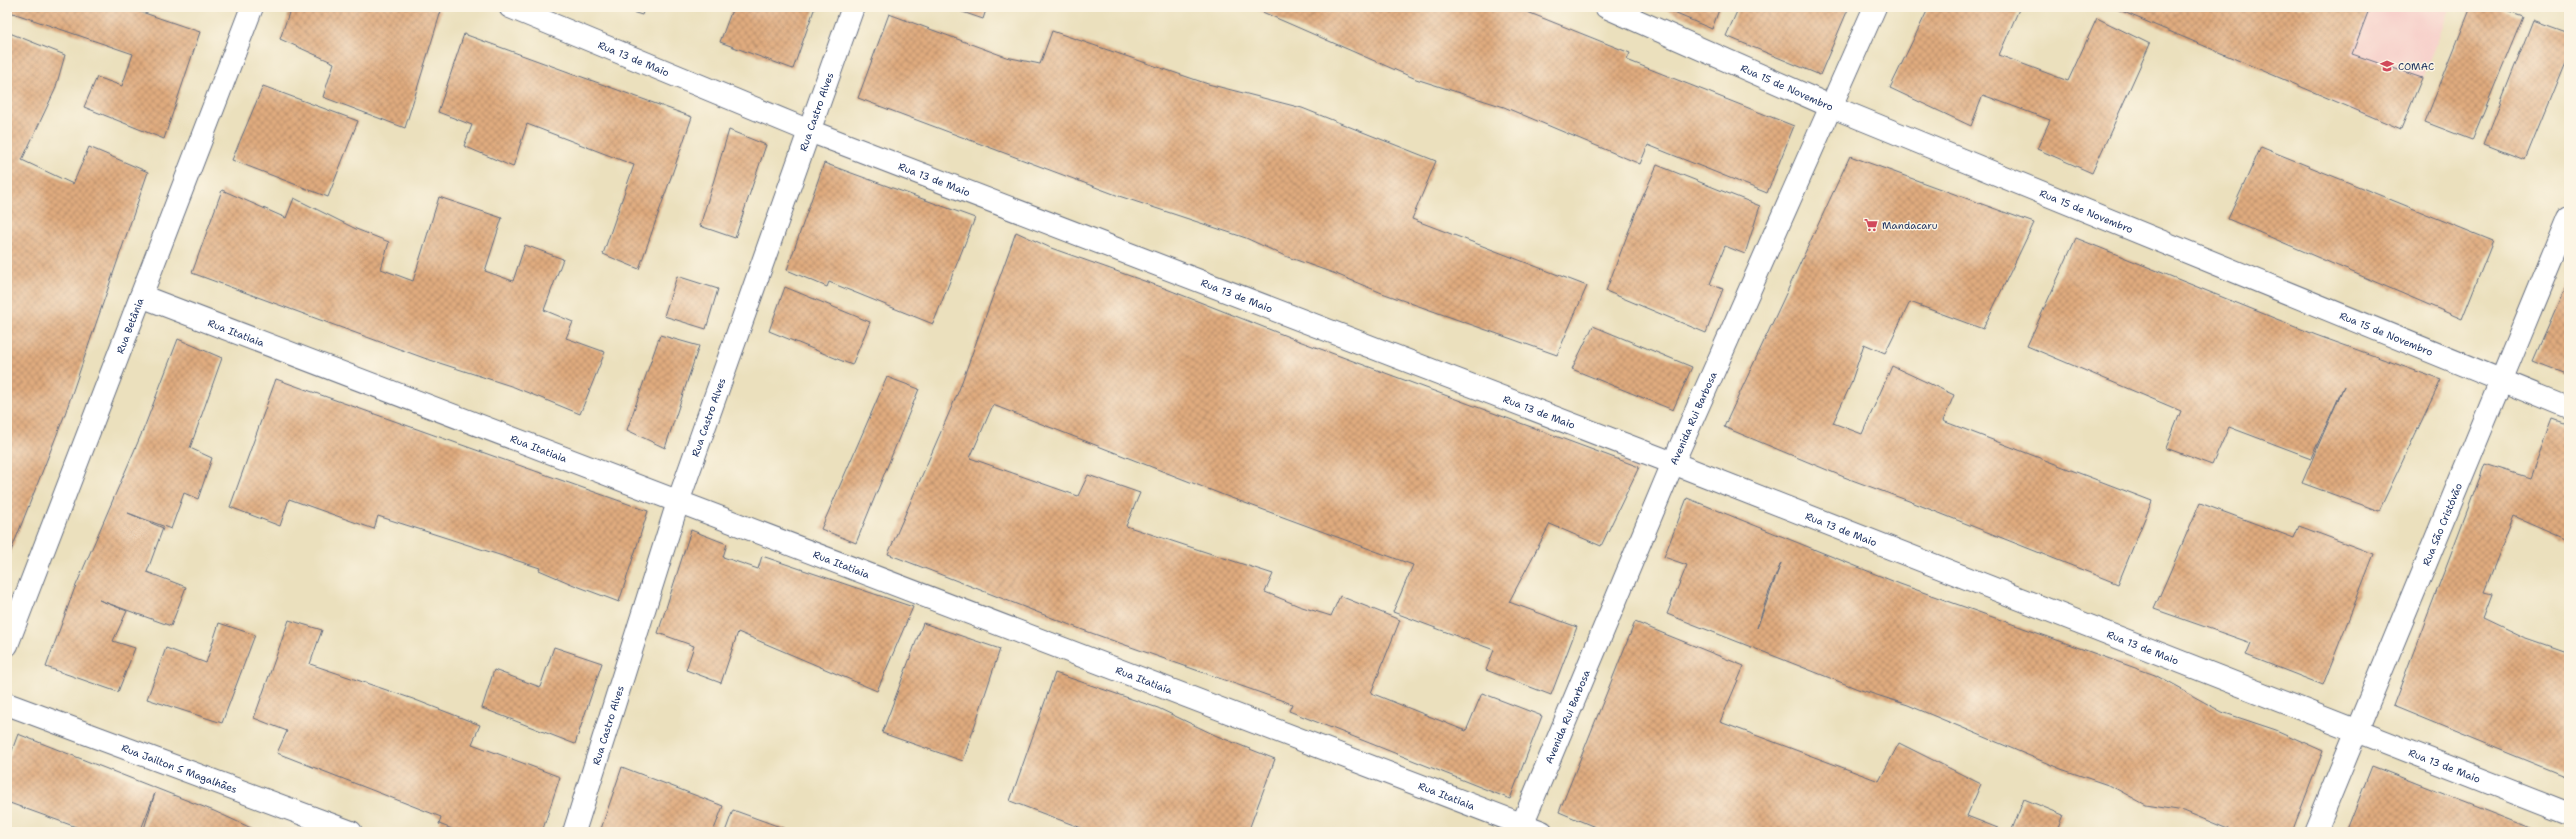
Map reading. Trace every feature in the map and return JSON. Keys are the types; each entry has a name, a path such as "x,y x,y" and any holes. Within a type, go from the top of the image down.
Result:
{"street":[{"name":"Rua Betânia","path":"7,645 252,7"},
{"name":"Rua 13 de Maio","path":"510,7 808,130 1673,463 2569,814"},
{"name":"Rua Castro Alves","path":"574,832 678,502 808,130 853,7"},
{"name":"Rua 15 de Novembro","path":"1606,7 1830,106 2569,408"},
{"name":"Avenida Rui Barbosa","path":"1528,829 1673,463 1875,7"},
{"name":"Rua São Cristóvão","path":"2315,832 2569,216"},
{"name":"Rua Itatiaia","path":"141,296 1528,829"},
{"name":"Rua Jailton S Magalhães","path":"7,704 351,832"}],"shaded area":[{"name":"COMAC","path":"2370,7 2451,7 2401,129 2333,102"}],"building":[{"path":"7,7 127,7 200,32 164,139 84,107 97,77 122,86 133,54 7,11"},
{"path":"291,7 429,7 441,11 405,128 323,97 334,63 280,39"},
{"path":"616,7 645,7 642,15"},
{"path":"733,7 815,7 793,69 720,42"},
{"path":"948,7 987,7 983,19"},
{"path":"1251,7 1515,7 1630,53 1627,60 1794,126 1767,193 1648,145 1640,164 1504,107 1416,79"},
{"path":"1660,7 1720,7 1712,29"},
{"path":"1739,7 1849,7 1820,75 1726,36"},
{"path":"1929,7 2020,7 1999,55 2068,81 2097,18 2150,44 2092,173 2037,149 2050,120 1983,95 1971,126 1890,88"},
{"path":"2112,7 2370,7 2352,54 2422,78 2401,129"},
{"path":"2471,7 2495,7 2523,17 2472,140 2425,122"},
{"path":"889,14 1006,57 1040,64 1052,31 1208,84 1302,108 1436,161 1412,219 1587,286 1557,355 1382,293 1336,274 1285,256 1246,238 1119,196 858,98"},
{"path":"2533,20 2569,33 2569,52 2525,160 2484,144"},
{"path":"7,32 65,55 55,90 22,160 73,184 89,147 148,172 65,414 7,561"},
{"path":"464,34 692,117 639,269 603,254 634,165 527,124 513,167 464,146 472,125 438,112"},
{"path":"263,86 358,121 328,197 232,160"},
{"path":"729,130 766,145 735,238 700,226"},
{"path":"2261,147 2493,241 2462,319 2228,219"},
{"path":"1850,156 2034,223 1983,329 1910,302 1885,353 1864,344 1850,386 1833,423 1862,434 1892,366 1954,395 1943,421 2152,501 2118,584 1909,501 1844,477 1724,427"},
{"path":"824,163 975,218 933,324 829,282 827,287 787,270"},
{"path":"1657,165 1760,206 1745,254 1725,246 1710,284 1723,289 1706,333 1606,291 1636,212"},
{"path":"222,190 286,218 294,198 356,229 389,242 381,269 413,281 439,197 502,218 485,271 513,281 525,245 563,259 544,310 573,322 566,338 605,352 580,414 514,387 424,358 192,273"},
{"path":"1016,232 1051,248 1164,288 1299,341 1639,467 1601,546 1550,524 1509,602 1577,627 1551,695 1486,670 1494,650 1393,612 1413,565 1226,496 993,405 970,458 1078,496 1088,475 1140,493 1126,526 1273,574 1265,592 1299,606 1331,616 1340,596 1400,620 1371,693 1466,731 1482,693 1542,716 1510,799 1289,711 1292,704 1083,630 888,554 959,390"},
{"path":"2076,238 2316,335 2441,380 2379,511 2302,483 2344,386 2311,458 2229,427 2212,465 2166,448 2181,411 2027,346"},
{"path":"677,276 718,289 706,329 664,316"},
{"path":"2569,278 2569,375 2533,361"},
{"path":"785,287 870,322 852,365 769,331"},
{"path":"1593,326 1692,367 1673,410 1572,369"},
{"path":"660,335 699,346 665,448 627,430"},
{"path":"178,339 222,358 190,448 212,458 198,499 184,493 171,529 128,513 163,528 147,572 186,587 171,626 99,600 127,611 113,641 135,648 118,692 46,667 74,590 144,428"},
{"path":"887,377 919,389 856,543 821,529"},
{"path":"276,379 648,511 619,602 539,570 540,568 378,516 374,529 289,499 280,526 230,507"},
{"path":"2552,420 2569,426 2569,540 2514,516 2484,592 2492,594 2483,618 2523,637 2569,653 2569,778 2393,706 2485,464 2530,478"},
{"path":"1687,498 1900,584 2155,675 2222,712 2276,730 2323,751 2292,832 2235,832 2184,811 2146,805 2111,786 2061,769 1908,705 1858,689 1667,614 1687,565 1664,557","holes":["1781,563 1757,628 1767,597"]},
{"path":"2200,503 2294,538 2299,526 2374,554 2323,685 2246,655 2251,643 2154,609"},
{"path":"691,530 727,544 723,557 758,569 762,556 913,607 877,691 738,632 721,683 686,670 694,646 658,633"},
{"path":"289,620 322,630 310,664 413,699 480,725 472,744 560,777 542,832 460,832 439,824 441,817 277,753 287,731 254,718"},
{"path":"1635,622 1744,666 1720,722 1879,781 1899,743 1981,784 1967,816 2008,832 1607,832 1559,812"},
{"path":"219,623 255,635 222,723 147,699 166,648 206,663"},
{"path":"923,623 1000,649 963,761 882,733"},
{"path":"554,647 602,663 575,744 482,708 494,670 540,687"},
{"path":"1055,673 1158,708 1217,736 1275,759 1248,832 1092,832 1010,801"},
{"path":"18,734 214,811 260,832 143,832 155,793 140,832 90,832 7,802 7,764"},
{"path":"2372,766 2531,828 2530,832 2346,832"},
{"path":"622,767 723,806 713,832 600,832"},
{"path":"2024,799 2063,815 2056,832 2011,832"},
{"path":"733,810 794,832 725,832"}],"place":[{"name":"COMAC","path":"2387,66"},
{"name":"Mandacaru","path":"1871,225"}]}
